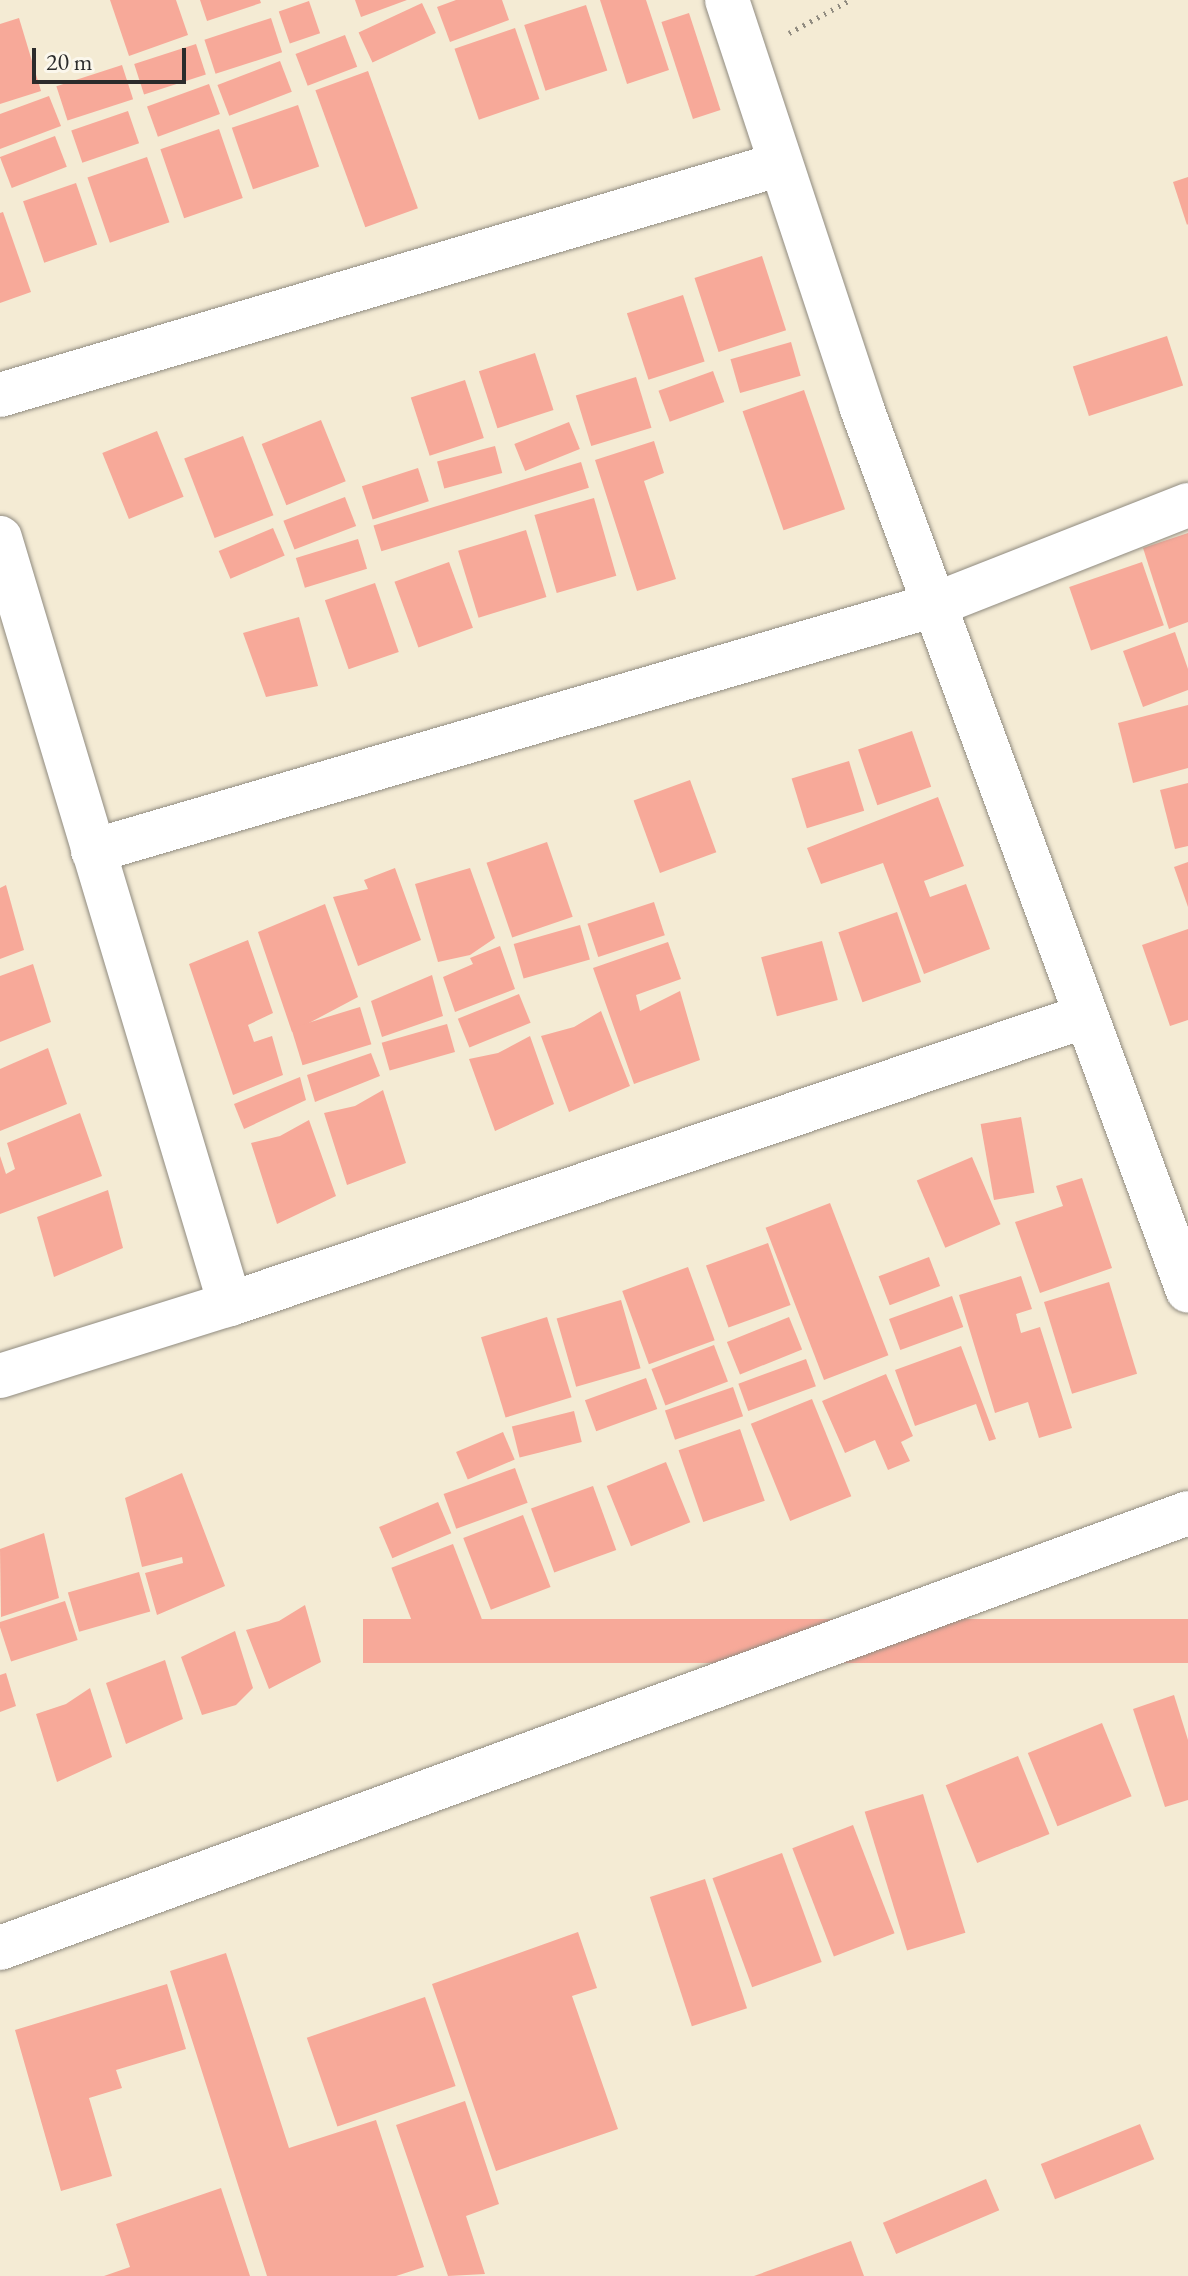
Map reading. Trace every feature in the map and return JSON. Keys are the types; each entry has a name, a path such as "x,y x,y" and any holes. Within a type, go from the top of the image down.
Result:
{"street":[{"path":"727,0 861,406 1188,1291"},
{"path":"0,395 781,164"},
{"path":"93,851 934,605 1188,505"},
{"path":"0,538 230,1304"},
{"path":"0,1376 230,1304 1086,1016"},
{"path":"0,1948 1188,1513"}],"path":[{"path":"746,56 850,0"}],"building":[{"path":"110,0 176,0 188,35 129,56"},
{"path":"200,0 260,0 261,3 207,21"},
{"path":"355,0 407,0 361,17"},
{"path":"456,0 502,0 509,20 450,42 437,7"},
{"path":"600,0 646,0 669,70 627,84"},
{"path":"309,1 320,33 290,44 279,11"},
{"path":"422,3 436,33 373,62 359,33"},
{"path":"586,5 607,71 546,91 524,25"},
{"path":"689,13 721,110 693,119 661,22"},
{"path":"19,18 41,91 0,104 0,24"},
{"path":"271,18 282,52 216,74 204,40"},
{"path":"515,28 539,99 479,120 454,49"},
{"path":"345,35 357,67 308,86 296,54"},
{"path":"196,44 206,74 144,95 134,64"},
{"path":"280,61 292,92 229,116 217,85"},
{"path":"122,65 133,99 68,121 56,86"},
{"path":"368,71 418,208 365,227 315,90"},
{"path":"209,84 220,114 158,137 147,107"},
{"path":"49,96 61,126 0,149 0,114"},
{"path":"298,105 319,166 253,189 232,128"},
{"path":"128,111 139,143 82,163 71,131"},
{"path":"219,129 243,198 184,218 160,149"},
{"path":"55,136 67,167 12,188 0,157"},
{"path":"147,157 169,222 110,243 87,178"},
{"path":"1188,177 1188,224 1187,225 1173,182"},
{"path":"76,183 97,244 44,263 23,201"},
{"path":"3,212 31,292 0,303 0,213"},
{"path":"762,256 786,330 719,352 694,278"},
{"path":"683,295 705,362 649,380 627,313"},
{"path":"1167,336 1183,385 1089,416 1073,367"},
{"path":"791,342 801,376 740,393 730,359"},
{"path":"535,353 554,410 497,428 479,371"},
{"path":"713,371 724,402 670,422 658,391"},
{"path":"636,377 651,428 591,446 576,395"},
{"path":"465,380 484,438 430,456 411,398"},
{"path":"804,390 845,509 784,530 743,411"},
{"path":"321,420 346,481 286,505 262,444"},
{"path":"569,422 580,449 525,471 514,444"},
{"path":"157,431 184,497 129,519 102,453"},
{"path":"243,436 273,515 215,538 184,459"},
{"path":"654,441 664,473 644,481 676,579 637,591 595,460"},
{"path":"495,446 502,473 444,489 437,462"},
{"path":"581,462 589,488 381,551 373,525"},
{"path":"418,468 429,501 373,520 362,486"},
{"path":"345,497 356,526 294,550 283,521"},
{"path":"594,498 616,576 557,593 534,515"},
{"path":"273,528 285,556 230,579 219,551"},
{"path":"526,530 546,597 479,618 458,551"},
{"path":"1188,533 1188,622 1169,629 1143,548"},
{"path":"358,539 367,569 305,588 296,558"},
{"path":"449,562 473,628 418,648 394,582"},
{"path":"1142,562 1164,625 1091,650 1069,587"},
{"path":"375,583 399,652 349,669 325,600"},
{"path":"299,617 318,686 266,697 243,633"},
{"path":"1175,632 1188,669 1188,690 1143,707 1123,651"},
{"path":"1188,705 1188,768 1133,783 1118,723"},
{"path":"912,731 931,787 877,805 858,750"},
{"path":"849,761 864,811 807,828 792,779"},
{"path":"690,780 716,852 660,873 634,801"},
{"path":"1188,783 1188,846 1175,849 1160,790"},
{"path":"938,797 964,866 924,881 930,897 966,884 990,949 924,974 883,863 821,884 807,848"},
{"path":"547,842 573,917 512,938 486,863"},
{"path":"1188,862 1188,907 1174,867"},
{"path":"395,868 421,940 358,966 333,897 368,889 364,880"},
{"path":"470,868 495,938 470,955 438,962 415,884"},
{"path":"6,885 24,950 0,959 0,888"},
{"path":"654,902 665,935 598,957 587,924"},
{"path":"325,904 358,997 292,1032 258,932"},
{"path":"897,912 921,982 862,1002 838,932"},
{"path":"580,925 590,960 524,979 514,944"},
{"path":"1188,929 1188,1020 1170,1026 1142,945"},
{"path":"248,940 273,1013 248,1025 254,1042 272,1036 283,1075 233,1095 189,964"},
{"path":"822,941 838,1000 777,1016 761,957"},
{"path":"668,942 681,979 636,995 640,1011 680,991 700,1060 634,1084 593,968"},
{"path":"500,946 515,989 455,1012 443,977 473,964 470,958"},
{"path":"33,964 51,1022 0,1042 0,976"},
{"path":"432,975 443,1016 382,1037 371,1001"},
{"path":"519,994 531,1023 469,1047 458,1019"},
{"path":"360,1007 371,1044 303,1065 291,1028"},
{"path":"601,1011 630,1086 569,1112 541,1036 574,1027"},
{"path":"447,1024 455,1052 390,1071 382,1043"},
{"path":"530,1036 554,1104 495,1131 469,1059 498,1053"},
{"path":"48,1048 67,1104 0,1131 0,1069"},
{"path":"371,1053 380,1076 315,1102 307,1075"},
{"path":"300,1077 306,1100 244,1129 234,1104"},
{"path":"383,1090 406,1163 347,1185 324,1113 355,1106"},
{"path":"80,1113 102,1176 0,1214 0,1156 6,1174 15,1169 7,1143"},
{"path":"1021,1117 1034,1193 994,1200 981,1124"},
{"path":"309,1120 336,1196 277,1224 251,1143 280,1136"},
{"path":"972,1157 1001,1224 945,1248 917,1180"},
{"path":"1082,1178 1112,1268 1040,1293 1015,1222 1063,1206 1056,1186"},
{"path":"108,1190 123,1248 54,1277 37,1217"},
{"path":"830,1203 888,1355 824,1380 766,1228"},
{"path":"768,1243 791,1305 729,1328 706,1266"},
{"path":"929,1257 940,1286 890,1305 879,1276"},
{"path":"688,1267 715,1340 649,1364 622,1291"},
{"path":"1021,1276 1032,1309 1016,1314 1021,1333 1040,1327 1072,1428 1039,1438 1028,1402 995,1413 959,1295"},
{"path":"1109,1282 1137,1374 1072,1394 1044,1302"},
{"path":"952,1296 963,1327 900,1350 889,1319"},
{"path":"621,1300 641,1368 576,1387 557,1318"},
{"path":"547,1317 572,1397 506,1418 481,1337"},
{"path":"789,1317 802,1349 740,1375 727,1342"},
{"path":"714,1345 728,1381 665,1405 651,1369"},
{"path":"961,1346 996,1439 989,1441 976,1404 915,1426 895,1370"},
{"path":"806,1359 816,1386 748,1411 738,1384"},
{"path":"886,1374 913,1436 901,1442 910,1461 888,1470 875,1440 845,1453 822,1401"},
{"path":"646,1378 657,1409 596,1431 585,1400"},
{"path":"733,1387 743,1416 675,1440 665,1410"},
{"path":"812,1399 851,1496 790,1521 751,1424"},
{"path":"574,1411 582,1442 520,1458 512,1426"},
{"path":"740,1429 765,1501 703,1522 679,1450"},
{"path":"503,1432 515,1460 468,1480 456,1452"},
{"path":"666,1462 690,1522 631,1546 607,1486"},
{"path":"515,1468 528,1503 456,1529 444,1494"},
{"path":"182,1473 225,1586 157,1615 145,1573 183,1563 182,1557 142,1567 125,1498"},
{"path":"593,1486 616,1550 554,1572 531,1509"},
{"path":"438,1502 451,1533 392,1558 379,1527"},
{"path":"523,1515 551,1587 491,1610 463,1538"},
{"path":"44,1533 59,1598 1,1617 0,1549"},
{"path":"453,1544 482,1620 420,1643 391,1568"},
{"path":"139,1572 150,1611 79,1632 68,1592"},
{"path":"65,1601 78,1640 11,1662 0,1622"},
{"path":"305,1605 321,1662 269,1689 246,1630 279,1621"},
{"path":"363,1619 1188,1619 1188,1663 363,1663"},
{"path":"235,1631 253,1688 236,1705 202,1715 181,1657"},
{"path":"165,1660 183,1719 126,1744 106,1683"},
{"path":"6,1673 16,1706 0,1712 0,1675"},
{"path":"90,1688 112,1757 57,1782 36,1714 66,1704"},
{"path":"1174,1695 1188,1740 1188,1800 1165,1807 1133,1709"},
{"path":"1102,1723 1132,1796 1057,1826 1028,1753"},
{"path":"1018,1756 1049,1834 977,1863 946,1785"},
{"path":"923,1794 965,1933 907,1950 865,1812"},
{"path":"853,1825 895,1933 834,1957 792,1848"},
{"path":"782,1853 822,1962 752,1987 712,1878"},
{"path":"705,1879 747,2008 692,2026 650,1897"},
{"path":"578,1932 597,1988 572,1996 618,2129 496,2171 432,1984"},
{"path":"226,1953 289,2148 376,2120 424,2267 396,2276 267,2276 170,1971"},
{"path":"167,1984 186,2049 116,2070 122,2088 89,2098 112,2176 61,2191 15,2030"},
{"path":"425,1997 456,2086 337,2127 307,2038"},
{"path":"465,2101 499,2204 466,2216 485,2274 448,2276 396,2125"},
{"path":"1140,2124 1154,2159 1055,2199 1041,2164"},
{"path":"986,2179 999,2210 896,2254 883,2223"},
{"path":"221,2188 250,2276 104,2276 130,2267 116,2224"},
{"path":"851,2241 864,2276 754,2276"}]}
